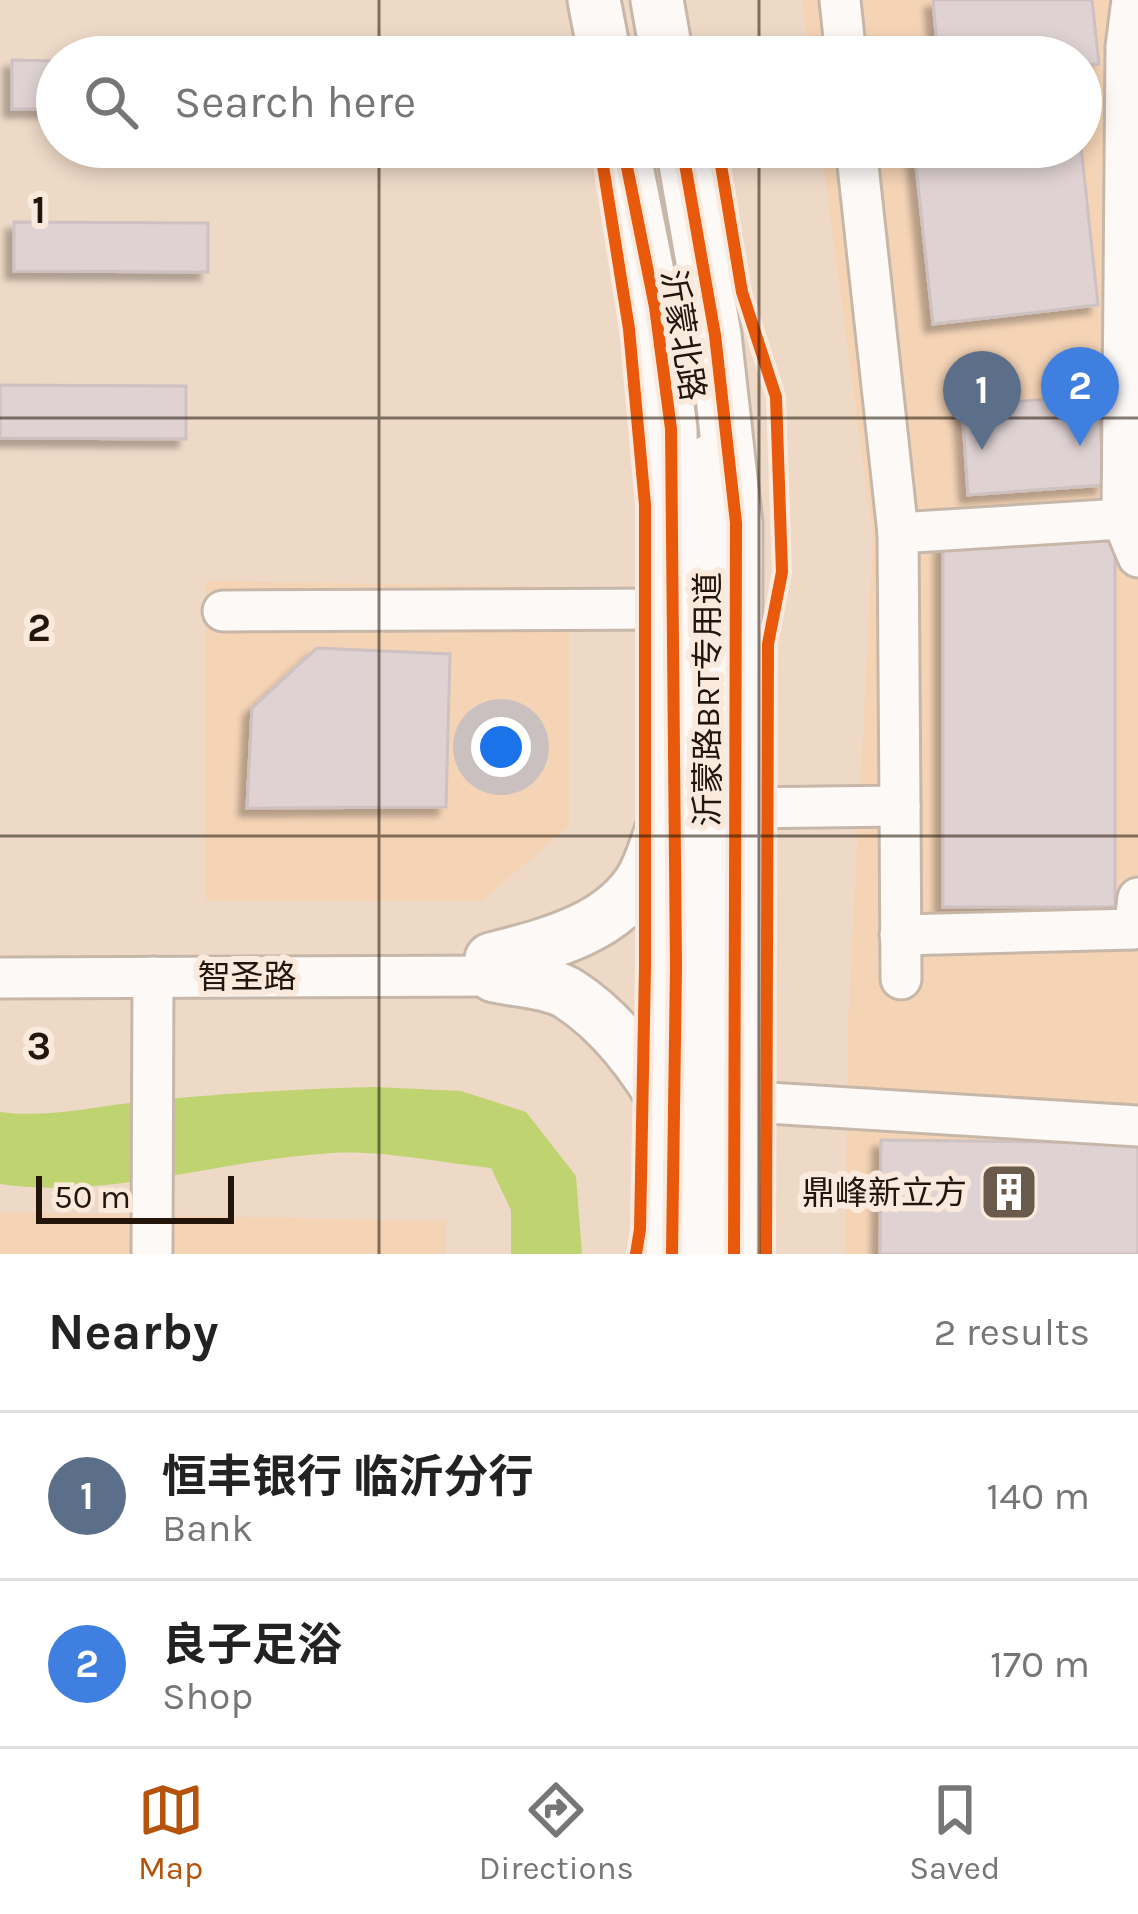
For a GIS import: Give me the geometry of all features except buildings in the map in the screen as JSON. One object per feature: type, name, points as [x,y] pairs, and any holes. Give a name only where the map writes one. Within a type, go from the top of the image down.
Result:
[{"type":"main road","points":[[594,0],[601,36]]},
{"type":"main road","points":[[657,0],[663,36]]},
{"type":"main road","name":"沂蒙北路","points":[[627,168],[655,307],[671,429],[672,1254]]},
{"type":"main road","name":"沂蒙北路","points":[[686,168],[715,335],[734,504],[734,1254]]},
{"type":"main road","points":[[493,967],[560,942],[618,906],[642,878],[674,800]]},
{"type":"main road","points":[[493,967],[566,992],[632,1053],[651,1075],[674,1117]]},
{"type":"street","points":[[634,0],[641,36]]},
{"type":"street","points":[[840,0],[844,36]]},
{"type":"street","points":[[1132,0],[1126,47],[1122,519],[1138,557]]},
{"type":"street","name":"沂蒙路BRT专用道","points":[[666,168],[696,326],[709,469],[704,1254]]},
{"type":"street","points":[[858,168],[898,533],[901,979]]},
{"type":"street","points":[[898,533],[1122,519]]},
{"type":"street","points":[[223,611],[672,609]]},
{"type":"street","points":[[736,808],[900,806]]},
{"type":"street","points":[[900,935],[1134,929],[1138,898]]},
{"type":"street","name":"智圣路","points":[[0,960],[493,967]]},
{"type":"street","name":"智圣路","points":[[0,978],[493,967]]},
{"type":"street","points":[[152,1254],[154,977]]},
{"type":"street","points":[[736,1101],[1138,1126]]},
{"type":"shaded area","points":[[802,0],[1138,0],[1138,1254],[845,1254],[848,1024],[873,537],[824,168],[1102,168],[1102,36],[806,36]]},
{"type":"shaded area","points":[[205,581],[569,587],[569,826],[482,901],[206,901]]},
{"type":"shaded area","points":[[374,1087],[461,1091],[526,1112],[576,1176],[582,1254],[511,1254],[511,1210],[491,1168],[371,1153],[291,1157],[84,1187],[0,1184],[0,1112],[49,1113],[221,1095]]},
{"type":"shaded area","points":[[0,1212],[446,1221],[446,1254],[0,1254]]},
{"type":"cycle path","points":[[603,168],[629,329],[645,505],[645,967],[636,1254]]},
{"type":"cycle path","points":[[627,168],[655,307],[671,429],[676,967],[672,1254]]},
{"type":"cycle path","points":[[686,168],[715,335],[736,523],[734,1254]]},
{"type":"cycle path","points":[[721,168],[742,292],[776,397],[782,572],[768,644],[766,1254]]},
{"type":"place","name":"良子足浴","points":[[1080,446]]},
{"type":"place","name":"恒丰银行 临沂分行","points":[[982,450]]},
{"type":"place","name":"鼎峰新立方","points":[[1009,1192]]}]
